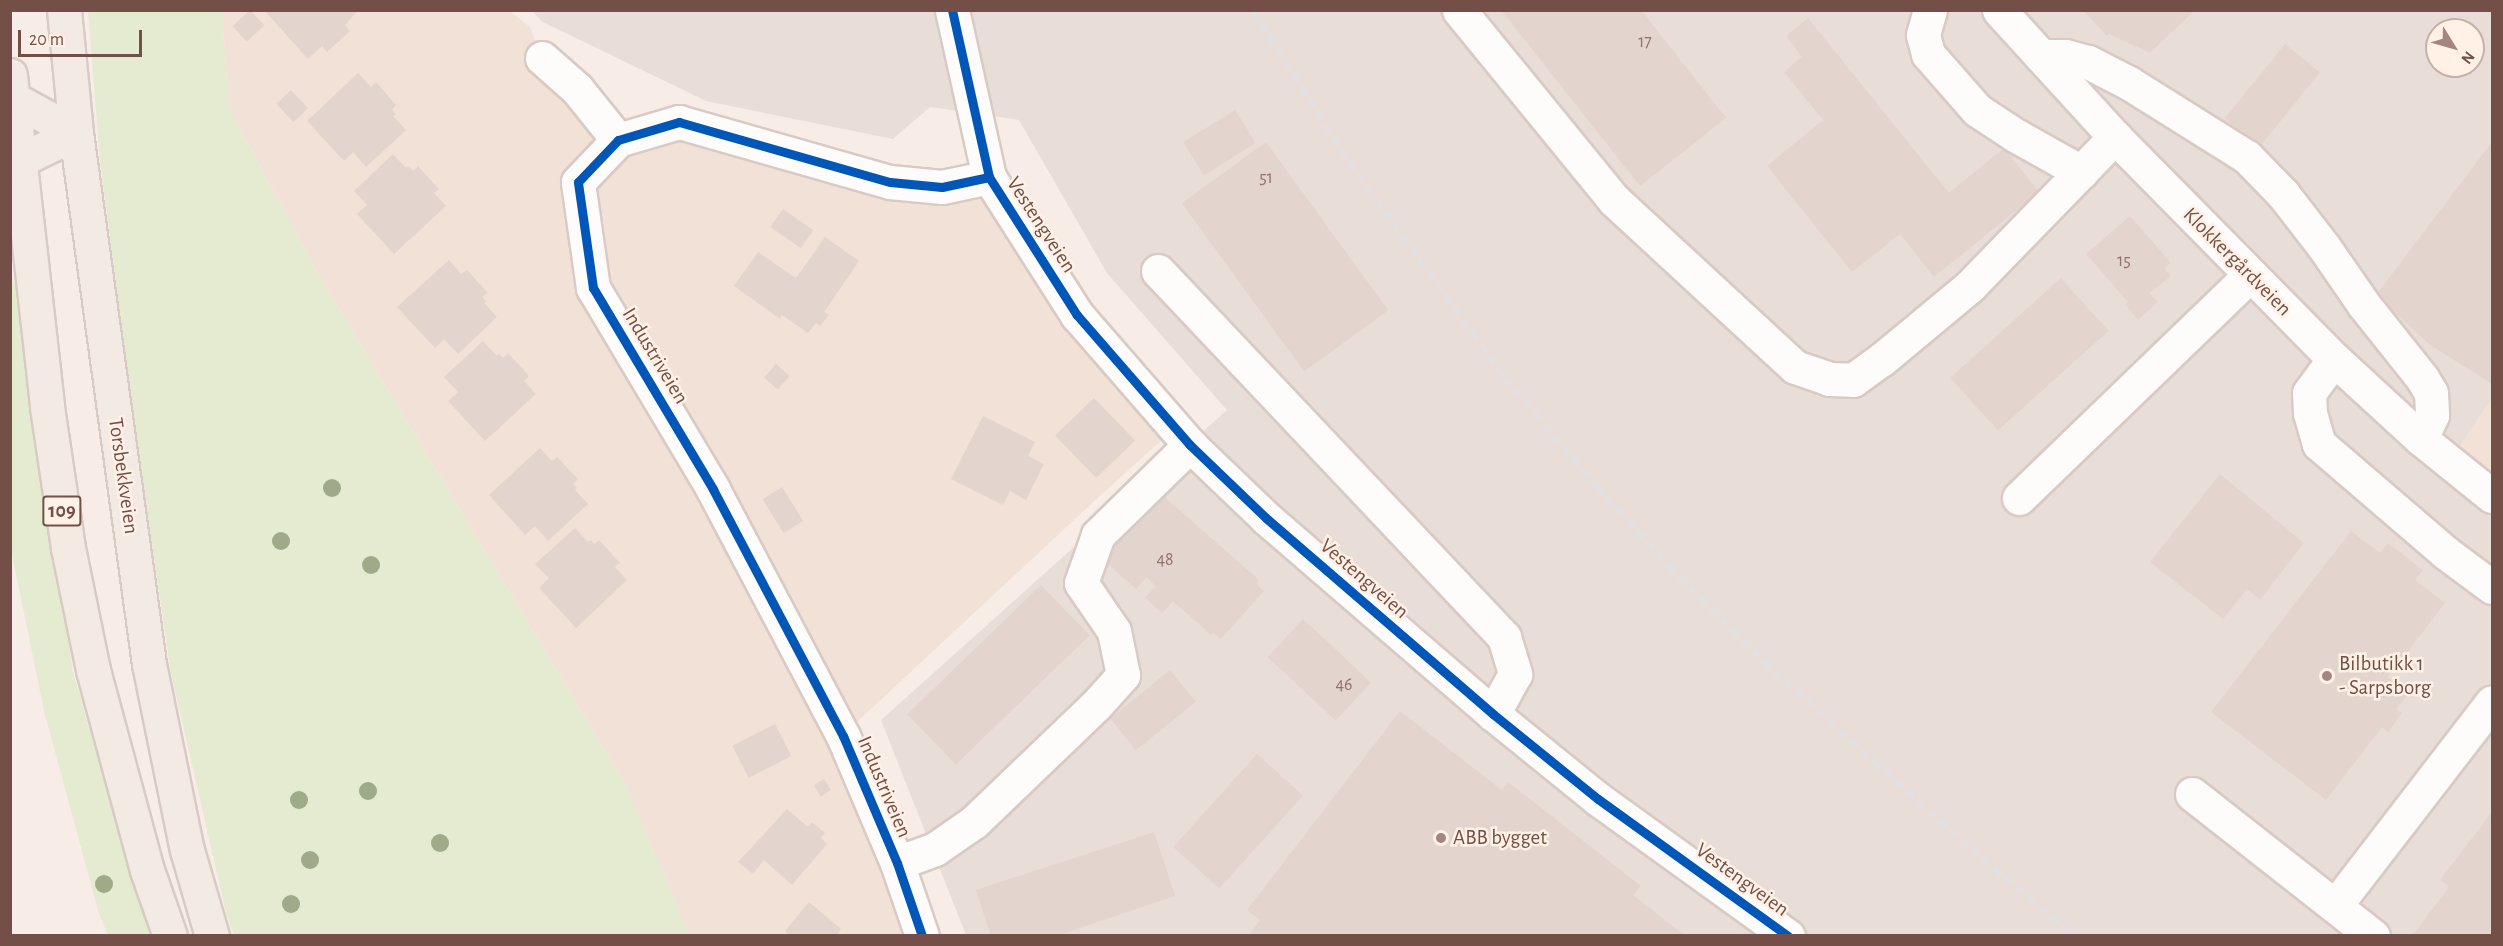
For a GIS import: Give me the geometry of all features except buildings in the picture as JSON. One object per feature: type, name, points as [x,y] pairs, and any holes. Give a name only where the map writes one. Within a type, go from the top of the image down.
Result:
[{"type":"main road","name":"Torsbekkveien","points":[[64,10],[76,133],[149,664],[187,850],[212,936]]},
{"type":"main road","name":"109","points":[[11,90],[76,133]]},
{"type":"main road","name":"109","points":[[11,90],[15,164],[68,548],[93,670],[147,870],[170,936]]},
{"type":"main road","points":[[15,164],[76,133]]},
{"type":"street","points":[[952,10],[989,177]]},
{"type":"street","points":[[1459,10],[1614,200],[1795,367],[1829,379],[1853,380],[1881,360],[1970,286],[2115,137]]},
{"type":"street","points":[[1930,10],[1923,35],[1928,54],[1977,110],[2015,135],[2081,171]]},
{"type":"street","name":"Klokkergårdveien","points":[[1999,10],[2115,137],[2334,359],[2421,439],[2493,496]]},
{"type":"street","points":[[2041,56],[2065,56],[2088,62],[2129,83],[2247,157],[2276,187],[2324,247],[2364,305],[2422,378],[2431,393],[2432,415],[2421,439]]},
{"type":"street","points":[[542,58],[577,88],[618,140]]},
{"type":"street","name":"Industriveien","points":[[922,936],[897,863],[843,736],[713,489],[593,288],[578,182],[618,140],[679,122],[890,182],[942,187],[989,177]]},
{"type":"street","name":"Vestengveien","points":[[989,177],[1077,315],[1190,445],[1266,518],[1493,714],[1598,799],[1788,936]]},
{"type":"street","points":[[1158,271],[1504,637],[1515,674],[1493,714]]},
{"type":"street","points":[[2019,498],[2250,275]]},
{"type":"street","points":[[2334,359],[2309,393],[2310,413],[2319,444],[2446,553],[2493,587]]},
{"type":"street","points":[[897,863],[935,849],[974,822],[1097,704],[1123,675],[1114,631],[1081,583],[1098,535],[1190,445]]},
{"type":"street","points":[[2335,906],[2493,702]]},
{"type":"street","points":[[2192,794],[2373,936]]},
{"type":"shaded area","points":[[222,11],[510,11],[530,27],[542,58],[618,140],[679,122],[890,182],[989,177],[1175,428],[843,735],[922,935],[689,935],[626,786],[318,274],[229,109]]},
{"type":"shaded area","points":[[532,11],[2492,11],[2492,398],[2449,462],[2492,496],[2492,935],[966,935],[881,720],[1227,410],[1107,273],[1019,120],[930,107],[893,139],[706,101],[543,22]]},
{"type":"shaded area","points":[[2492,398],[2492,496],[2449,462]]},
{"type":"green space","points":[[88,11],[222,11],[229,109],[318,274],[626,786],[689,935],[234,935],[226,913],[171,673],[136,437],[100,161]]},
{"type":"green space","points":[[10,268],[19,302],[73,672],[149,935],[108,935],[99,914],[44,711],[11,549]]},
{"type":"railway","points":[[1253,10],[1341,149],[1505,378],[1597,486],[1669,565],[1784,680],[1971,848],[2075,936]]},
{"type":"cycle path","points":[[952,10],[989,177],[1077,315],[1190,445],[1266,518],[1493,714],[1598,799],[1788,936]]},
{"type":"cycle path","points":[[922,936],[897,863],[843,736],[713,489],[593,288],[578,182],[618,140],[679,122],[890,182],[942,187],[989,177]]},
{"type":"place","name":"Bilbutikk 1 - Sarpsborg","points":[[2327,676]]},
{"type":"place","name":"ABB bygget","points":[[1441,838]]}]
